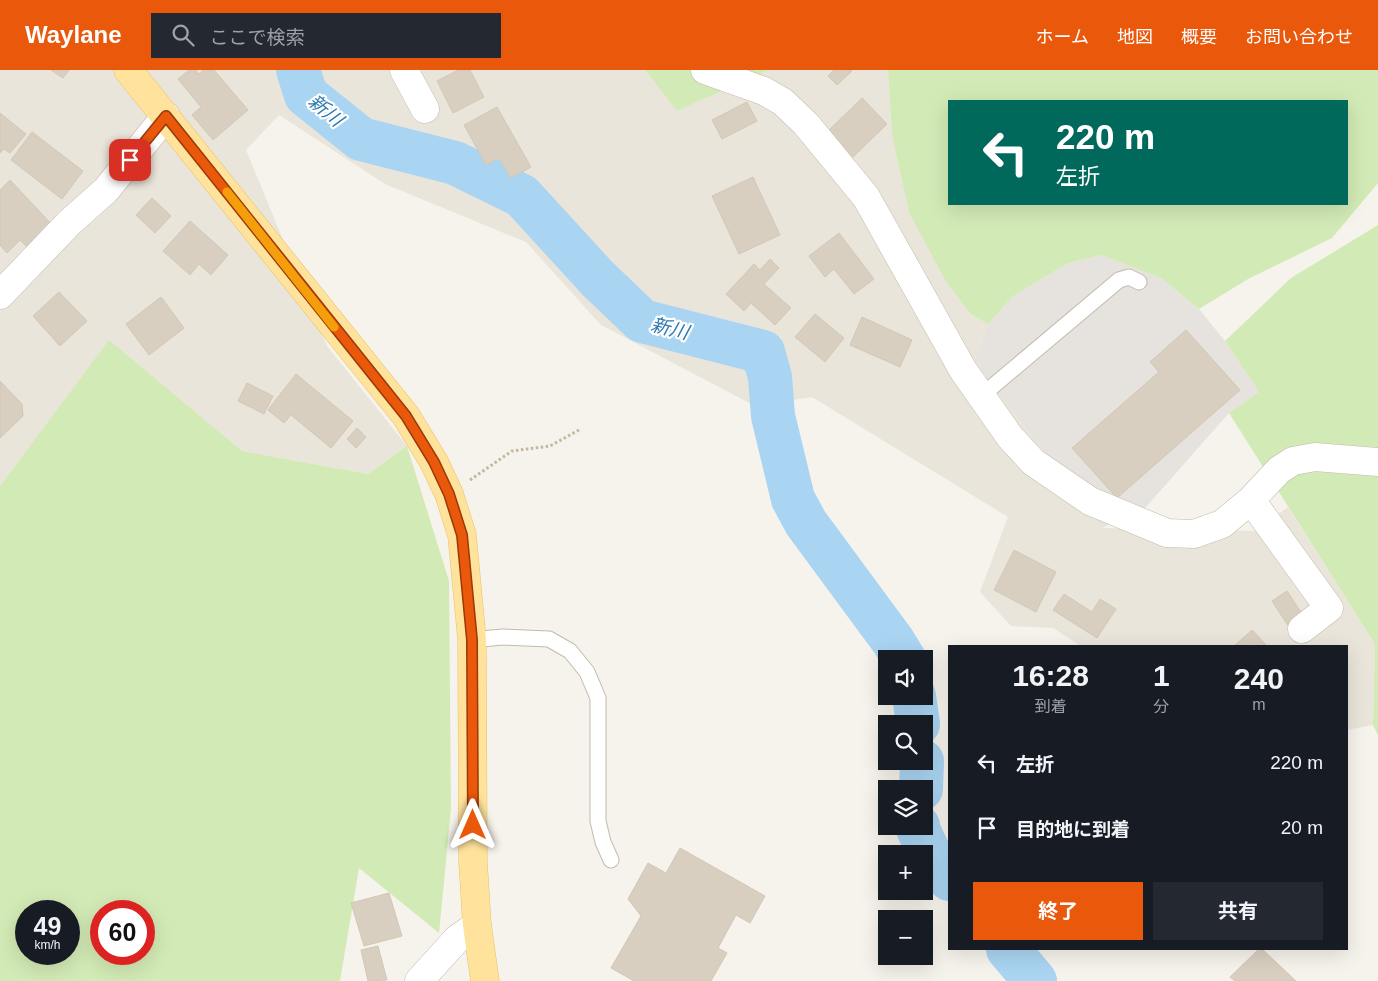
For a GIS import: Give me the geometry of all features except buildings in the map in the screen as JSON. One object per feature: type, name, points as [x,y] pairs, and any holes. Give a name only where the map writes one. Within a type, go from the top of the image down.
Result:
[{"type":"main road","points":[[128,70],[406,416],[434,462],[449,494],[462,535],[472,640],[473,862],[477,925],[485,981]]},
{"type":"street","points":[[404,70],[426,109]]},
{"type":"street","points":[[718,72],[764,91],[783,102],[806,124],[866,197],[963,370],[980,397],[1010,437],[1033,462],[1090,501],[1167,533],[1194,534],[1222,524],[1251,500],[1279,470],[1293,461],[1315,456],[1378,462]]},
{"type":"street","points":[[0,295],[69,223],[106,190],[166,116]]},
{"type":"street","points":[[1251,500],[1329,608],[1302,629]]},
{"type":"street","points":[[419,981],[457,938],[477,925]]},
{"type":"lane","points":[[980,397],[1119,280],[1129,277],[1139,282]]},
{"type":"lane","points":[[472,640],[502,637],[549,639],[570,651],[587,672],[598,698],[598,822],[602,842],[611,860]]},
{"type":"path","points":[[449,494],[512,450],[550,446],[579,430]]},
{"type":"shaded area","points":[[0,70],[645,70],[677,111],[769,70],[888,70],[892,134],[945,280],[988,324],[974,361],[1102,528],[1255,531],[1288,507],[1375,644],[1373,725],[1348,730],[1348,645],[1079,645],[1053,628],[1011,626],[980,592],[1008,517],[812,397],[755,406],[601,325],[526,242],[385,184],[279,115],[246,150],[327,346],[407,446],[368,474],[242,451],[109,341],[0,486]]},
{"type":"shaded area","points":[[1101,255],[1161,278],[1199,309],[1225,341],[1259,392],[1229,413],[1146,507],[1102,528],[974,361],[988,324],[1012,297],[1068,263]]},
{"type":"green space","points":[[645,70],[769,70],[677,111]]},
{"type":"green space","points":[[888,70],[1378,70],[1378,183],[1332,238],[1248,279],[1199,309],[1161,278],[1101,255],[1068,263],[1012,297],[988,324],[971,314],[945,280],[909,212],[892,134]]},
{"type":"green space","points":[[1378,225],[1378,735],[1373,725],[1375,644],[1229,413],[1259,392],[1225,341],[1291,278]]},
{"type":"green space","points":[[109,340],[242,451],[368,474],[407,446],[449,581],[451,809],[439,933],[359,868],[340,981],[0,981],[0,486]]},
{"type":"waterway","name":"新川","points":[[298,70],[306,95],[361,139],[455,163],[522,196],[597,278],[642,321],[763,352],[770,377],[773,416],[793,499],[806,523],[898,650]]},
{"type":"waterway","name":"新川","points":[[915,705],[917,715]]},
{"type":"waterway","name":"新川","points":[[921,780],[922,770]]},
{"type":"waterway","name":"新川","points":[[921,835],[933,861],[948,878]]},
{"type":"waterway","name":"新川","points":[[1009,950],[1035,981]]},
{"type":"slow traffic","points":[[227,192],[334,327]]},
{"type":"route","points":[[130,160],[166,116],[406,416],[434,462],[449,494],[462,535],[472,640],[473,825]]}]
